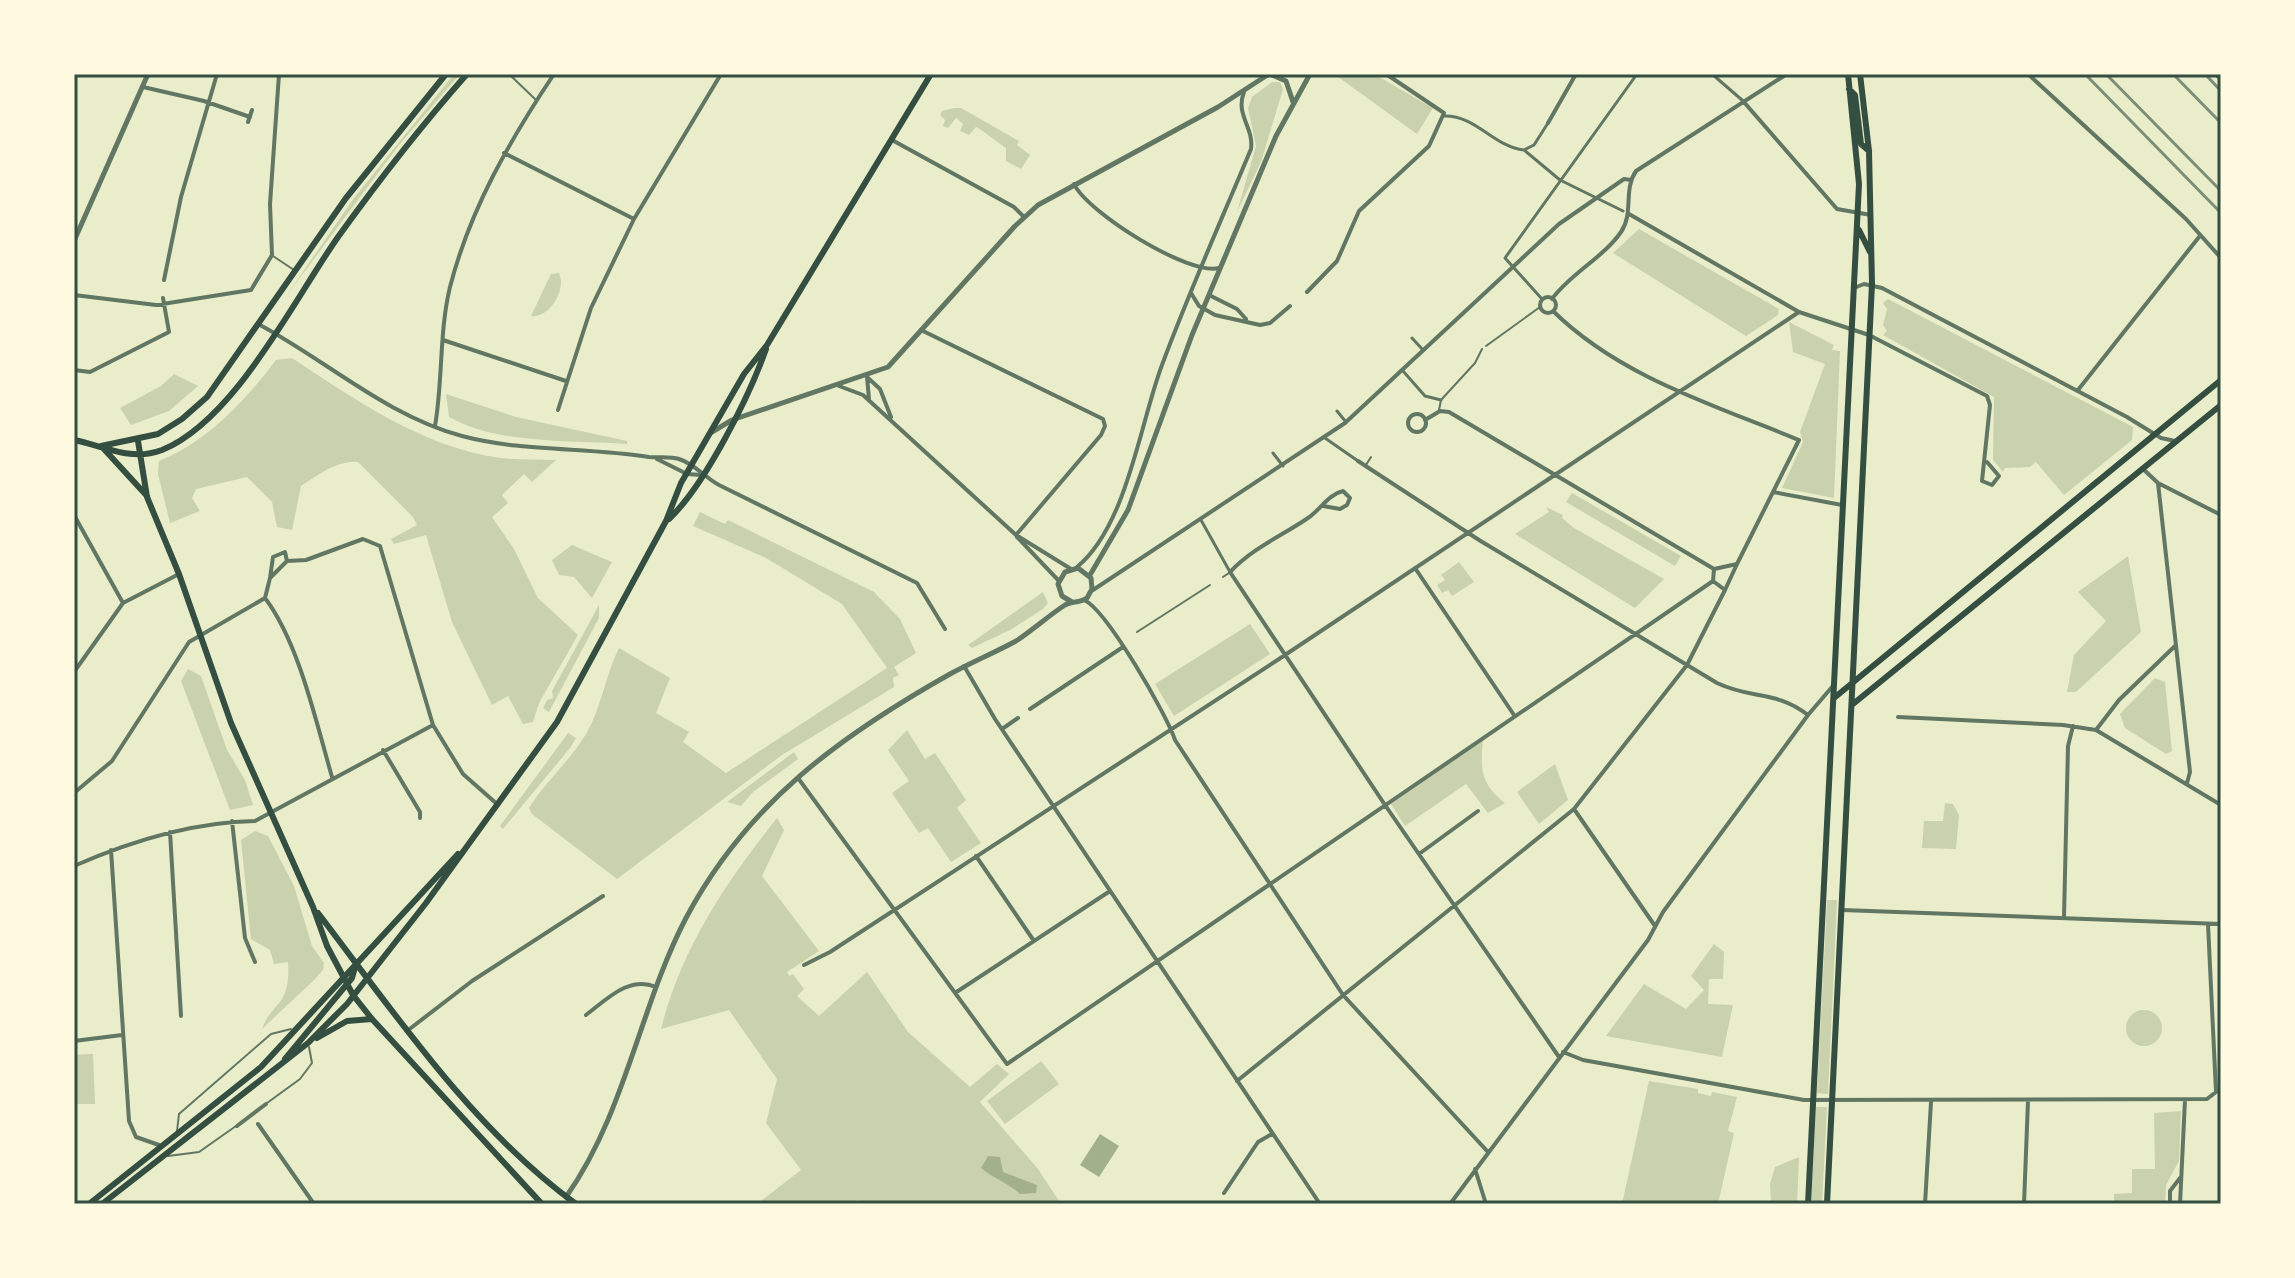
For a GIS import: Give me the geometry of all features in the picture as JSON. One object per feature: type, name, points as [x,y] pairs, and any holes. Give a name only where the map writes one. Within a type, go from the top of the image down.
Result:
[{"type":"main road","points":[[101,446],[138,441],[169,429],[195,409],[222,379],[355,186],[446,74]]},
{"type":"main road","points":[[74,440],[116,453],[140,456],[177,442],[205,421],[247,375],[382,177],[467,74]]},
{"type":"main road","points":[[102,1204],[308,1043],[367,978],[498,805],[557,722],[666,521],[692,464],[749,366],[767,345],[867,175],[931,74]]},
{"type":"main road","points":[[1808,1204],[1858,214],[1859,184],[1848,74]]},
{"type":"main road","points":[[1827,1204],[1872,284],[1869,151],[1860,74]]},
{"type":"main road","points":[[1849,89],[1855,95],[1861,144],[1869,151]]},
{"type":"main road","points":[[1857,227],[1871,254]]},
{"type":"main road","points":[[666,521],[682,506],[701,475],[758,372],[767,345]]},
{"type":"main road","points":[[1834,698],[2221,380]]},
{"type":"main road","points":[[1853,704],[2221,405]]},
{"type":"main road","points":[[138,441],[147,497],[269,815],[313,907],[327,946],[353,995],[372,1019],[542,1204]]},
{"type":"main road","points":[[101,446],[147,497]]},
{"type":"main road","points":[[278,1069],[356,964],[444,865],[466,846]]},
{"type":"main road","points":[[313,907],[407,1031],[468,1103],[576,1204]]},
{"type":"main road","points":[[89,1204],[159,1145],[242,1083],[346,981]]},
{"type":"main road","points":[[308,1043],[347,1021],[372,1019]]},
{"type":"main road","points":[[296,1031],[298,1043]]},
{"type":"main road","points":[[560,1204],[566,1197]]},
{"type":"street","points":[[74,241],[148,74]]},
{"type":"street","points":[[164,280],[181,197],[217,74]]},
{"type":"street","points":[[74,295],[164,301],[251,290],[272,255],[270,204],[279,74]]},
{"type":"street","points":[[435,426],[450,288],[463,247],[504,153],[554,74]]},
{"type":"street","points":[[558,410],[591,308],[634,219],[721,74]]},
{"type":"street","points":[[709,435],[732,420],[867,377],[888,367],[1024,217],[1074,184],[1244,92],[1269,74],[1285,80],[1293,102]]},
{"type":"street","points":[[1092,591],[1090,576],[1118,530],[1144,474],[1203,309],[1293,102],[1310,74]]},
{"type":"street","points":[[1386,74],[1436,105],[1444,116]]},
{"type":"street","points":[[1524,150],[1534,145],[1576,74]]},
{"type":"street","points":[[1637,74],[1505,258],[1542,299],[1552,299],[1619,235],[1629,214],[1631,180],[1641,167],[1787,74]]},
{"type":"street","points":[[1712,74],[1743,101],[1835,207],[1871,215]]},
{"type":"street","points":[[2028,74],[2186,219],[2221,258]]},
{"type":"street","points":[[143,87],[209,102],[249,120],[252,110]]},
{"type":"street","points":[[1059,581],[1092,551],[1121,497],[1157,379],[1251,149],[1251,137],[1240,111],[1244,92]]},
{"type":"street","points":[[1444,116],[1463,117],[1513,148],[1524,150],[1560,180],[1623,211]]},
{"type":"street","points":[[1307,292],[1337,261],[1359,211],[1424,153],[1444,116]]},
{"type":"street","points":[[892,140],[1014,207],[1024,217]]},
{"type":"street","points":[[504,153],[634,219]]},
{"type":"street","points":[[566,1197],[602,1127],[686,919],[709,879],[747,829],[797,777],[842,740],[964,666],[1019,639],[1072,602],[1084,600],[1092,591],[1325,438],[1403,371],[1512,266],[1595,197],[1624,179],[1631,180]]},
{"type":"street","points":[[1074,184],[1085,200],[1114,224],[1201,268],[1221,268]]},
{"type":"street","points":[[1629,214],[1799,312],[1869,335],[1987,396],[1990,405],[1987,462],[1982,481],[1992,485],[1999,476],[1987,462]]},
{"type":"street","points":[[2078,390],[2199,237]]},
{"type":"street","points":[[1854,289],[1872,284],[2078,390],[2155,435],[2175,441]]},
{"type":"street","points":[[1191,293],[1203,309],[1232,320],[1246,319],[1265,326],[1290,306]]},
{"type":"street","points":[[1209,295],[1237,309],[1246,319]]},
{"type":"street","points":[[1542,299],[1540,307],[1545,313],[1553,311],[1556,306],[1552,299]]},
{"type":"street","points":[[74,370],[90,372],[169,332],[164,301]]},
{"type":"street","points":[[1237,1081],[1574,809],[1687,665],[1799,440],[1679,391],[1609,357],[1553,311]]},
{"type":"street","points":[[804,965],[1172,729],[1799,312]]},
{"type":"street","points":[[260,325],[398,410],[435,426],[495,444],[587,448],[670,457],[692,464],[701,475]]},
{"type":"street","points":[[921,330],[1103,419],[1105,426],[1016,535]]},
{"type":"street","points":[[1412,338],[1424,351]]},
{"type":"street","points":[[443,340],[566,381]]},
{"type":"street","points":[[1403,371],[1425,396],[1441,400]]},
{"type":"street","points":[[867,377],[869,401]]},
{"type":"street","points":[[867,377],[880,389],[891,419]]},
{"type":"street","points":[[839,386],[857,392],[891,419],[1016,535],[1059,581],[1061,595],[1072,602]]},
{"type":"street","points":[[1337,411],[1346,422]]},
{"type":"street","points":[[1425,420],[1414,415],[1408,421],[1409,427],[1415,432],[1422,430],[1425,420],[1440,411],[1449,412],[1714,569],[1737,564]]},
{"type":"street","points":[[1325,438],[1468,532],[1727,688],[1782,698],[1808,715]]},
{"type":"street","points":[[1273,453],[1283,466]]},
{"type":"street","points":[[655,457],[687,474],[701,475],[917,583],[945,629]]},
{"type":"street","points":[[2142,468],[2158,483],[2221,515]]},
{"type":"street","points":[[2158,483],[2190,772],[2187,784]]},
{"type":"street","points":[[1230,572],[1261,544],[1323,506],[1337,492],[1343,491],[1350,498],[1344,508],[1323,506]]},
{"type":"street","points":[[1773,492],[1843,505]]},
{"type":"street","points":[[74,515],[123,603]]},
{"type":"street","points":[[1201,520],[1206,534],[1230,572],[1385,805],[1561,1054],[1813,1100],[2207,1099],[2216,1092],[2208,924]]},
{"type":"street","points":[[1016,535],[1090,576]]},
{"type":"street","points":[[270,578],[287,561],[306,560],[363,539],[380,546],[433,725],[463,774],[498,805]]},
{"type":"street","points":[[287,561],[285,552],[276,554],[269,567],[265,598],[278,618],[295,662],[332,777]]},
{"type":"street","points":[[1415,568],[1515,715]]},
{"type":"street","points":[[1713,581],[1714,569]]},
{"type":"street","points":[[74,672],[123,603],[179,574]]},
{"type":"street","points":[[797,777],[1007,1064],[1713,581]]},
{"type":"street","points":[[1713,581],[1725,590]]},
{"type":"street","points":[[74,793],[112,761],[189,642],[265,598]]},
{"type":"street","points":[[1084,600],[1098,610],[1122,644],[1172,729],[1343,995],[1488,1152]]},
{"type":"street","points":[[1030,709],[1122,644]]},
{"type":"street","points":[[2096,730],[2101,719],[2175,646]]},
{"type":"street","points":[[964,666],[1052,806],[1320,1204]]},
{"type":"street","points":[[1450,1204],[1808,715],[1834,686]]},
{"type":"street","points":[[1898,717],[2073,726],[2096,730],[2221,805]]},
{"type":"street","points":[[1002,729],[1018,718]]},
{"type":"street","points":[[74,866],[111,850],[170,832],[232,821],[255,821],[433,725]]},
{"type":"street","points":[[2064,917],[2068,746],[2073,726]]},
{"type":"street","points":[[383,750],[420,812],[420,818]]},
{"type":"street","points":[[1574,809],[1655,926]]},
{"type":"street","points":[[1419,854],[1478,811]]},
{"type":"street","points":[[232,821],[245,938],[255,962]]},
{"type":"street","points":[[170,832],[181,1016]]},
{"type":"street","points":[[111,850],[130,1126],[139,1139],[159,1145]]},
{"type":"street","points":[[976,856],[1034,941]]},
{"type":"street","points":[[955,993],[1110,891]]},
{"type":"street","points":[[407,1031],[472,981],[603,896]]},
{"type":"street","points":[[1842,910],[2221,924]]},
{"type":"street","points":[[586,1015],[630,986],[646,982],[656,987]]},
{"type":"street","points":[[74,1041],[122,1035]]},
{"type":"street","points":[[2180,1204],[2185,1100]]},
{"type":"street","points":[[2024,1204],[2028,1101]]},
{"type":"street","points":[[1925,1204],[1931,1102]]},
{"type":"street","points":[[237,1126],[266,1104]]},
{"type":"street","points":[[258,1124],[314,1204]]},
{"type":"street","points":[[1224,1193],[1258,1142],[1272,1134]]},
{"type":"street","points":[[1475,1169],[1480,1175],[1486,1204]]},
{"type":"street","points":[[2170,1204],[2170,1191],[2181,1177]]},
{"type":"lane","points":[[509,74],[536,100]]},
{"type":"lane","points":[[272,255],[295,270]]},
{"type":"lane","points":[[1440,411],[1441,400],[1475,363],[1484,348],[1540,307]]},
{"type":"lane","points":[[1365,465],[1371,457]]},
{"type":"lane","points":[[1223,577],[1230,572]]},
{"type":"lane","points":[[1137,632],[1210,585]]},
{"type":"lane","points":[[177,1131],[179,1114],[259,1043],[277,1030],[296,1031]]},
{"type":"lane","points":[[266,1104],[311,1067],[308,1043]]},
{"type":"lane","points":[[162,1156],[199,1152],[237,1126]]},
{"type":"shaded area","points":[[454,74],[460,74],[399,145],[287,295],[354,198]]},
{"type":"shaded area","points":[[1334,74],[1374,74],[1433,108],[1417,134]]},
{"type":"shaded area","points":[[1272,82],[1280,82],[1283,89],[1261,162],[1237,212],[1256,146],[1248,108],[1252,97]]},
{"type":"shaded area","points":[[961,108],[1019,141],[1017,145],[1030,155],[1021,169],[1006,161],[1006,148],[976,127],[969,135],[960,131],[963,124],[956,118],[948,128],[943,126],[942,111]]},
{"type":"shaded area","points":[[1639,229],[1779,309],[1778,315],[1746,336],[1613,253]]},
{"type":"shaded area","points":[[559,273],[561,287],[555,302],[544,313],[531,316],[551,274]]},
{"type":"shaded area","points":[[1888,299],[2133,427],[2132,440],[2064,495],[2036,462],[2030,467],[2005,468],[2003,472],[1993,460],[1994,397],[1883,335],[1887,331],[1883,325],[1887,309],[1883,303]]},
{"type":"shaded area","points":[[1789,322],[1834,345],[1832,350],[1840,351],[1834,498],[1782,488],[1803,442],[1800,432],[1825,364],[1793,352]]},
{"type":"shaded area","points":[[292,358],[391,420],[445,444],[501,458],[556,460],[532,482],[524,474],[502,495],[508,503],[492,517],[514,549],[538,598],[578,635],[539,703],[533,722],[523,724],[508,696],[492,705],[452,622],[426,535],[394,544],[391,539],[417,525],[413,517],[358,462],[335,466],[301,486],[292,530],[277,527],[272,502],[247,477],[196,489],[192,498],[200,511],[170,523],[158,474],[159,461],[209,432],[252,390],[276,360]]},
{"type":"shaded area","points":[[174,374],[198,386],[169,411],[131,425],[120,408],[161,386]]},
{"type":"shaded area","points":[[446,394],[516,417],[627,441],[627,444],[536,440],[490,432],[449,417]]},
{"type":"shaded area","points":[[1572,493],[1681,556],[1675,566],[1566,502]]},
{"type":"shaded area","points":[[1546,507],[1563,515],[1562,518],[1574,528],[1664,579],[1635,608],[1515,534],[1549,512]]},
{"type":"shaded area","points":[[700,512],[725,524],[728,520],[874,592],[900,619],[916,653],[894,667],[899,675],[893,678],[894,687],[782,755],[617,879],[532,814],[529,808],[586,734],[619,648],[670,678],[656,713],[689,732],[683,742],[726,773],[887,668],[842,604],[766,558],[693,526]]},
{"type":"shaded area","points":[[572,545],[612,562],[592,598],[574,577],[559,575],[552,560]]},
{"type":"shaded area","points":[[2128,556],[2141,632],[2076,692],[2067,692],[2074,655],[2106,621],[2078,592]]},
{"type":"shaded area","points":[[1459,562],[1474,582],[1452,596],[1448,590],[1442,593],[1437,585],[1445,580],[1441,575]]},
{"type":"shaded area","points":[[1043,592],[1048,603],[1043,609],[1010,630],[972,648],[968,645]]},
{"type":"shaded area","points":[[599,605],[599,618],[549,712],[543,708],[547,700],[553,698],[552,691]]},
{"type":"shaded area","points":[[1250,624],[1270,654],[1174,716],[1155,684]]},
{"type":"shaded area","points":[[188,669],[201,676],[227,750],[245,780],[253,805],[230,810],[181,681]]},
{"type":"shaded area","points":[[2155,678],[2165,682],[2172,751],[2166,754],[2125,728],[2120,714]]},
{"type":"shaded area","points":[[907,730],[925,759],[935,753],[966,800],[957,808],[981,843],[951,862],[928,828],[919,833],[892,793],[909,781],[888,750]]},
{"type":"shaded area","points":[[568,733],[576,738],[570,748],[503,829],[500,826]]},
{"type":"shaded area","points":[[1483,740],[1484,776],[1491,789],[1505,803],[1488,813],[1466,784],[1405,826],[1391,804]]},
{"type":"shaded area","points":[[794,752],[798,759],[753,792],[741,806],[727,802]]},
{"type":"shaded area","points":[[1555,764],[1568,800],[1539,824],[1517,792]]},
{"type":"shaded area","points":[[1945,803],[1953,804],[1959,815],[1956,849],[1922,848],[1924,821],[1943,821]]},
{"type":"shaded area","points":[[777,818],[784,830],[762,876],[819,951],[787,972],[789,976],[793,974],[804,989],[797,996],[819,1016],[867,972],[908,1032],[970,1087],[997,1064],[1009,1074],[980,1102],[1038,1169],[1061,1204],[860,1204],[858,1200],[847,1204],[757,1204],[801,1170],[766,1123],[777,1079],[729,1010],[661,1029],[680,971],[707,918]]},
{"type":"shaded area","points":[[255,831],[268,836],[294,886],[312,946],[324,963],[323,970],[315,979],[262,1029],[284,996],[288,962],[274,964],[270,950],[251,939],[241,840]]},
{"type":"shaded area","points":[[1827,900],[1837,900],[1828,1094],[1817,1093]]},
{"type":"shaded area","points":[[1714,944],[1724,952],[1723,979],[1709,979],[1708,1004],[1733,1005],[1722,1057],[1606,1036],[1644,984],[1686,1009],[1704,990],[1691,976]]},
{"type":"shaded area","points":[[2144,1010],[2157,1015],[2162,1028],[2157,1041],[2144,1046],[2131,1041],[2126,1028],[2131,1015]]},
{"type":"shaded area","points":[[93,1054],[95,1104],[74,1104],[74,1055]]},
{"type":"shaded area","points":[[1041,1061],[1059,1084],[1005,1124],[987,1101]]},
{"type":"shaded area","points":[[1649,1081],[1698,1089],[1698,1093],[1711,1096],[1712,1092],[1737,1097],[1728,1131],[1734,1133],[1718,1204],[1622,1204]]},
{"type":"shaded area","points":[[1816,1107],[1827,1107],[1822,1204],[1811,1204]]},
{"type":"shaded area","points":[[2181,1111],[2179,1161],[2166,1185],[2165,1204],[2114,1204],[2114,1194],[2132,1193],[2132,1169],[2155,1169],[2154,1113]]},
{"type":"shaded area","points":[[1100,1134],[1119,1146],[1099,1177],[1080,1165]]},
{"type":"shaded area","points":[[988,1156],[1000,1157],[1003,1172],[1037,1185],[1036,1193],[1020,1194],[990,1175],[981,1168]]},
{"type":"shaded area","points":[[1799,1157],[1797,1204],[1771,1204],[1770,1184],[1775,1167]]},
{"type":"tram line","points":[[2214,74],[2221,81]]},
{"type":"railway","points":[[2085,74],[2221,213]]},
{"type":"railway","points":[[2106,74],[2221,191]]},
{"type":"railway","points":[[2173,74],[2221,123]]},
{"type":"railway","points":[[2205,74],[2221,91]]}]
